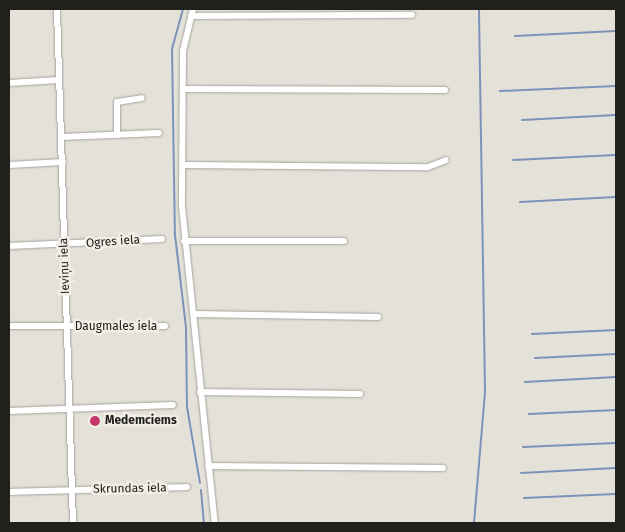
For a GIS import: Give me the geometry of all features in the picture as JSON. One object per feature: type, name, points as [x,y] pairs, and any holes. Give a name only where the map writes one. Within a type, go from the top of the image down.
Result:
[{"type":"street","name":"Ieviņu iela","points":[[57,9],[74,523]]},
{"type":"street","points":[[192,9],[183,51],[184,242],[194,314],[200,392],[215,523]]},
{"type":"street","points":[[191,16],[412,15]]},
{"type":"street","points":[[9,83],[59,80]]},
{"type":"street","points":[[184,88],[445,90]]},
{"type":"street","points":[[117,134],[117,102],[142,98]]},
{"type":"street","points":[[62,137],[158,134]]},
{"type":"street","points":[[184,165],[428,167],[446,160]]},
{"type":"street","points":[[9,165],[63,162]]},
{"type":"street","name":"Ogres iela","points":[[9,246],[64,246],[162,239]]},
{"type":"street","points":[[184,242],[344,241]]},
{"type":"street","points":[[194,314],[378,317]]},
{"type":"street","name":"Daugmales iela","points":[[9,326],[165,326]]},
{"type":"street","points":[[200,392],[360,394]]},
{"type":"street","points":[[9,411],[174,405]]},
{"type":"street","points":[[208,466],[443,468]]},
{"type":"street","name":"Skrundas iela","points":[[9,492],[187,487]]},
{"type":"waterway","points":[[183,9],[172,49],[175,235],[186,327],[187,407],[200,483]]},
{"type":"waterway","points":[[474,523],[485,392],[479,9]]},
{"type":"waterway","points":[[515,36],[616,31]]},
{"type":"waterway","points":[[500,91],[616,86]]},
{"type":"waterway","points":[[522,120],[616,115]]},
{"type":"waterway","points":[[513,160],[616,155]]},
{"type":"waterway","points":[[520,202],[616,197]]},
{"type":"waterway","points":[[532,334],[616,330]]},
{"type":"waterway","points":[[535,358],[616,354]]},
{"type":"waterway","points":[[525,382],[616,377]]},
{"type":"waterway","points":[[529,414],[616,410]]},
{"type":"waterway","points":[[523,447],[616,443]]},
{"type":"waterway","points":[[521,473],[616,468]]},
{"type":"waterway","points":[[201,490],[204,523]]},
{"type":"waterway","points":[[524,498],[616,494]]},
{"type":"place","name":"Medemciems","points":[[95,421]]}]
